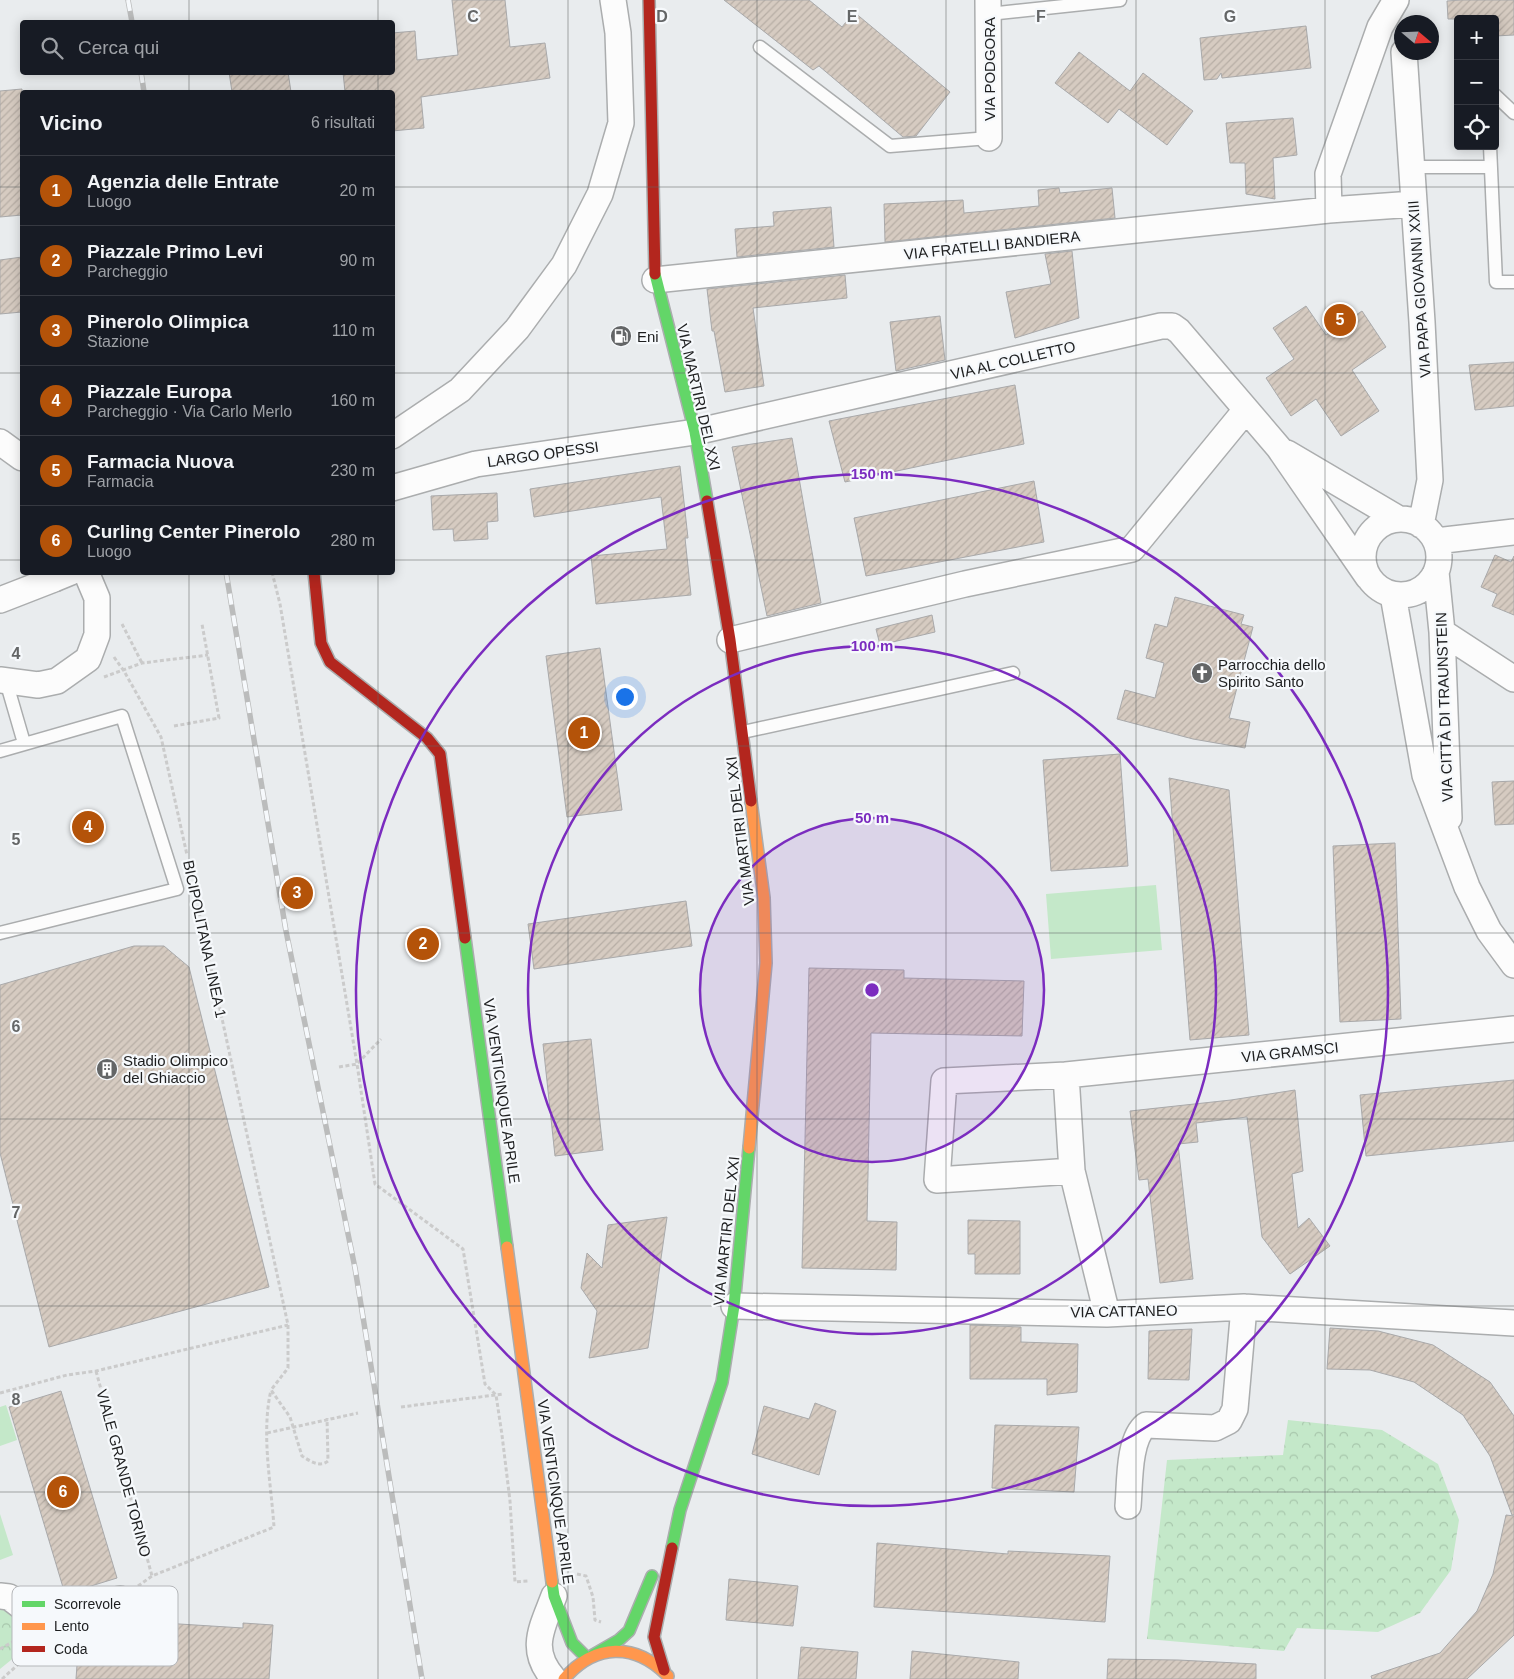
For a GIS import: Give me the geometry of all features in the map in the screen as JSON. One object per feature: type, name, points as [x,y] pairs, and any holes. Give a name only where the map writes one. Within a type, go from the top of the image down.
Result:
[{"type":"street","points":[[395,434],[460,390],[517,329],[564,265],[600,194],[621,123],[618,34],[613,0]]},
{"type":"street","name":"VIA MARTIRI DEL XXI","points":[[564,1679],[576,1665],[619,1640],[629,1631],[680,1510],[722,1382],[734,1306],[766,963],[764,898],[730,640],[695,432],[656,280],[649,0]]},
{"type":"street","points":[[1329,210],[1328,174],[1380,27],[1396,0]]},
{"type":"street","points":[[1401,0],[1402,15]]},
{"type":"street","name":"VIA PODGORA","points":[[988,7],[989,138]]},
{"type":"street","name":"VIA MARTIRI DEL XXI","points":[[653,149],[662,40]]},
{"type":"street","name":"VIA PAPA GIOVANNI XXIII","points":[[1404,60],[1430,480],[1419,528]]},
{"type":"street","name":"VIA FRATELLI BANDIERA","points":[[656,280],[1329,210],[1414,204]]},
{"type":"street","name":"VIA AL COLLETTO","points":[[695,432],[1161,326],[1172,326],[1179,331],[1245,411],[1279,448],[1368,576]]},
{"type":"street","points":[[730,640],[965,584],[1132,548],[1245,411]]},
{"type":"street","name":"LARGO OPESSI","points":[[395,487],[476,464],[695,432]]},
{"type":"street","points":[[0,442],[20,457]]},
{"type":"street","name":"VIA AL COLLETTO","points":[[1279,448],[1419,528]]},
{"type":"street","points":[[1419,528],[1439,562],[1431,582],[1414,594],[1393,595],[1378,588],[1368,576],[1363,555],[1370,534],[1388,521],[1419,528],[1514,532]]},
{"type":"street","name":"VIA CITTÀ DI TRAUNSTEIN","points":[[1436,572],[1442,632],[1449,842]]},
{"type":"street","points":[[3,680],[38,685],[57,681],[88,659],[97,635],[97,598],[87,575]]},
{"type":"street","name":"VIA VENTICINQUE APRILE","points":[[314,575],[321,643],[330,662],[427,738],[440,754],[554,1596],[572,1643],[590,1656]]},
{"type":"street","points":[[0,600],[62,576]]},
{"type":"street","name":"VIA CITTÀ DI TRAUNSTEIN","points":[[1393,595],[1425,775],[1466,887],[1480,913],[1514,966]]},
{"type":"street","points":[[1442,632],[1514,679]]},
{"type":"street","name":"VIA GRAMSCI","points":[[1072,1171],[936,1180],[944,1081],[1066,1074],[1514,1029]]},
{"type":"street","points":[[1066,1074],[1072,1171],[1107,1314]]},
{"type":"street","name":"VIA CATTANEO","points":[[734,1306],[1107,1314],[1244,1307],[1514,1323]]},
{"type":"street","points":[[1128,1506],[1134,1444],[1138,1431],[1146,1425],[1215,1428],[1229,1421],[1236,1409],[1244,1307]]},
{"type":"street","name":"VIA MARTIRI DEL XXI","points":[[667,1674],[654,1637],[680,1510]]},
{"type":"street","points":[[0,1596],[9,1596],[12,1598]]},
{"type":"street","points":[[554,1596],[540,1637],[538,1652],[546,1669],[554,1679]]},
{"type":"street","name":"VIA MARTIRI DEL XXI","points":[[590,1656],[623,1650],[652,1660],[667,1674]]},
{"type":"lane","points":[[988,7],[1120,0]]},
{"type":"lane","points":[[760,47],[890,146],[989,138]]},
{"type":"lane","points":[[1499,99],[1514,113]]},
{"type":"lane","points":[[1490,150],[1496,282],[1514,282]]},
{"type":"lane","points":[[1411,167],[1491,167]]},
{"type":"lane","points":[[742,732],[1013,673]]},
{"type":"lane","points":[[3,680],[24,744]]},
{"type":"lane","points":[[0,751],[122,716],[177,889],[0,933]]},
{"type":"path","points":[[273,575],[280,604],[357,1064],[375,1184],[463,1249],[485,1384],[496,1395],[402,1407]]},
{"type":"path","points":[[174,726],[219,718],[202,624]]},
{"type":"path","name":"BICIPOLITANA LINEA 1","points":[[97,635],[124,671],[161,737],[188,862]]},
{"type":"path","points":[[142,664],[208,655]]},
{"type":"path","name":"BICIPOLITANA LINEA 1","points":[[195,891],[288,1326],[288,1368],[271,1390]]},
{"type":"path","points":[[339,1067],[357,1064],[381,1039]]},
{"type":"path","name":"VIALE GRANDE TORINO","points":[[0,1392],[67,1375],[288,1326]]},
{"type":"path","name":"VIALE GRANDE TORINO","points":[[96,1370],[152,1576],[274,1526],[267,1433]]},
{"type":"path","points":[[271,1390],[290,1417],[302,1456],[314,1463],[325,1463],[329,1457],[327,1418]]},
{"type":"path","points":[[271,1390],[267,1408],[267,1433],[327,1418],[358,1413]]},
{"type":"path","points":[[2,1679],[16,1666]]},
{"type":"green space","points":[[1156,885],[1162,950],[1051,959],[1046,894]]},
{"type":"green space","points":[[6,1405],[17,1440],[0,1446],[0,1407]]},
{"type":"green space","points":[[1288,1420],[1382,1430],[1438,1464],[1459,1520],[1451,1570],[1420,1613],[1378,1632],[1297,1628],[1284,1651],[1147,1639],[1167,1460],[1283,1455]]},
{"type":"green space","points":[[0,1514],[13,1555],[0,1560]]},
{"type":"green space","points":[[4,1607],[12,1612],[12,1659],[0,1669],[0,1608]]},
{"type":"building","points":[[452,0],[505,0],[510,47],[545,43],[550,78],[421,97],[424,128],[395,131],[395,90],[345,90],[343,75],[395,75],[395,33],[415,31],[417,60],[458,55]]},
{"type":"building","points":[[724,0],[809,0],[842,27],[854,12],[950,92],[916,136],[903,137],[819,66],[813,70]]},
{"type":"building","points":[[1514,0],[1514,35],[1499,36],[1499,15],[1454,15],[1454,19],[1448,19],[1447,1]]},
{"type":"building","points":[[1306,26],[1311,68],[1222,78],[1221,73],[1217,79],[1204,80],[1200,38]]},
{"type":"building","points":[[1079,52],[1130,91],[1143,73],[1193,111],[1167,145],[1119,109],[1108,123],[1055,83]]},
{"type":"building","points":[[229,75],[288,75],[291,90],[232,90]]},
{"type":"building","points":[[22,89],[20,90],[20,215],[0,217],[0,91]]},
{"type":"building","points":[[1293,118],[1297,155],[1273,158],[1275,199],[1246,194],[1245,163],[1230,163],[1226,123]]},
{"type":"building","points":[[1059,188],[1060,193],[1112,188],[1115,218],[885,242],[884,204],[963,200],[964,213],[1039,206],[1038,190]]},
{"type":"building","points":[[831,207],[834,247],[737,257],[735,229],[774,226],[773,212]]},
{"type":"building","points":[[1072,251],[1079,318],[1015,338],[1006,292],[1051,284],[1045,254]]},
{"type":"building","points":[[20,257],[20,312],[0,314],[0,260]]},
{"type":"building","points":[[845,275],[847,298],[753,308],[764,386],[725,392],[714,331],[712,331],[707,289]]},
{"type":"building","points":[[1306,306],[1326,335],[1362,311],[1386,347],[1352,370],[1379,411],[1341,436],[1316,399],[1291,416],[1266,378],[1294,359],[1273,328]]},
{"type":"building","points":[[940,316],[945,360],[896,371],[890,322]]},
{"type":"building","points":[[1514,362],[1514,406],[1475,410],[1469,365]]},
{"type":"building","points":[[1015,385],[1024,444],[845,482],[829,421]]},
{"type":"building","points":[[792,438],[821,603],[767,616],[732,447]]},
{"type":"building","points":[[680,466],[688,538],[685,538],[691,595],[596,604],[591,556],[667,549],[661,497],[534,517],[530,489]]},
{"type":"building","points":[[1034,481],[1044,542],[866,576],[854,518]]},
{"type":"building","points":[[497,493],[498,521],[487,522],[488,539],[454,541],[453,529],[433,530],[431,496]]},
{"type":"building","points":[[1495,555],[1511,562],[1514,556],[1514,615],[1492,606],[1497,594],[1481,587]]},
{"type":"building","name":"Parrocchia dello Spirito Santo","points":[[1175,597],[1244,615],[1241,624],[1253,627],[1229,718],[1250,722],[1245,748],[1193,739],[1117,719],[1125,690],[1155,698],[1164,663],[1146,658],[1155,624],[1167,627]]},
{"type":"building","points":[[932,615],[935,632],[880,645],[876,629]]},
{"type":"building","points":[[600,648],[622,810],[567,817],[546,656]]},
{"type":"building","points":[[1120,754],[1128,866],[1051,871],[1043,760]]},
{"type":"building","points":[[1169,778],[1229,790],[1249,1035],[1190,1040]]},
{"type":"building","points":[[1514,781],[1514,824],[1495,825],[1492,782]]},
{"type":"building","points":[[1395,843],[1401,1019],[1340,1022],[1333,846]]},
{"type":"building","points":[[686,901],[692,946],[534,969],[528,924]]},
{"type":"building","name":"Stadio Olimpico del Ghiaccio","points":[[134,946],[164,946],[189,967],[269,1287],[49,1347],[0,1153],[0,985]]},
{"type":"building","points":[[809,968],[904,970],[904,978],[1024,981],[1022,1036],[871,1033],[867,1221],[897,1222],[896,1270],[802,1268]]},
{"type":"building","points":[[591,1039],[603,1150],[555,1156],[543,1044]]},
{"type":"building","points":[[1514,1080],[1514,1141],[1366,1156],[1360,1095]]},
{"type":"building","points":[[1295,1090],[1303,1171],[1292,1174],[1298,1228],[1309,1218],[1330,1246],[1290,1274],[1262,1237],[1247,1117],[1196,1123],[1198,1142],[1178,1144],[1193,1279],[1160,1283],[1148,1179],[1139,1180],[1130,1111],[1231,1100]]},
{"type":"building","points":[[667,1217],[648,1348],[589,1358],[597,1311],[581,1288],[587,1253],[602,1268],[608,1225]]},
{"type":"building","points":[[968,1220],[1020,1221],[1020,1274],[975,1274],[975,1254],[968,1254]]},
{"type":"building","points":[[970,1325],[1021,1327],[1021,1342],[1078,1344],[1077,1392],[1047,1395],[1047,1379],[970,1379]]},
{"type":"building","points":[[1330,1328],[1378,1331],[1433,1345],[1490,1382],[1514,1416],[1514,1515],[1512,1515],[1490,1456],[1463,1415],[1414,1382],[1370,1370],[1327,1369]]},
{"type":"building","points":[[1192,1329],[1189,1380],[1148,1379],[1149,1331]]},
{"type":"building","points":[[61,1391],[117,1578],[91,1586],[63,1586],[9,1407]]},
{"type":"building","points":[[815,1403],[836,1411],[819,1475],[752,1454],[764,1406],[809,1419]]},
{"type":"building","points":[[995,1425],[1079,1427],[1074,1492],[992,1488]]},
{"type":"building","points":[[1506,1515],[1514,1516],[1514,1635],[1467,1679],[1372,1679],[1371,1676],[1440,1653],[1477,1611],[1493,1574]]},
{"type":"building","points":[[877,1543],[1008,1554],[1008,1551],[1110,1556],[1105,1622],[874,1607]]},
{"type":"building","points":[[729,1579],[798,1586],[793,1626],[726,1620]]},
{"type":"building","points":[[243,1623],[273,1625],[269,1679],[76,1679],[77,1666],[178,1666],[178,1624],[243,1628]]},
{"type":"building","points":[[801,1647],[858,1652],[856,1679],[798,1679]]},
{"type":"building","points":[[912,1651],[1019,1662],[1018,1679],[910,1679]]},
{"type":"building","points":[[1108,1659],[1256,1664],[1256,1679],[1107,1679]]},
{"type":"railway","points":[[128,0],[132,20]]},
{"type":"railway","points":[[141,75],[144,90]]},
{"type":"railway","points":[[227,575],[286,931],[355,1268],[422,1679]]},
{"type":"traffic: fast","points":[[655,274],[695,432],[707,501]]},
{"type":"traffic: fast","points":[[465,938],[507,1247]]},
{"type":"traffic: fast","points":[[672,1548],[680,1510],[722,1382],[734,1306],[749,1148]]},
{"type":"traffic: fast","points":[[593,1655],[619,1640],[629,1631],[652,1576]]},
{"type":"traffic: fast","points":[[552,1582],[554,1596],[572,1643],[587,1658]]},
{"type":"traffic: slow","points":[[749,1148],[766,963],[764,898],[751,801]]},
{"type":"traffic: slow","points":[[507,1247],[552,1582]]},
{"type":"traffic: slow","points":[[564,1679],[576,1667],[589,1659],[602,1653],[615,1651],[642,1657],[668,1676]]},
{"type":"traffic: jam","points":[[649,0],[655,274]]},
{"type":"traffic: jam","points":[[707,501],[730,640],[751,801]]},
{"type":"traffic: jam","points":[[314,575],[321,643],[330,662],[427,738],[440,754],[465,938]]},
{"type":"traffic: jam","points":[[664,1670],[654,1637],[672,1548]]},
{"type":"place","name":"Farmacia Nuova","points":[[1340,320]]},
{"type":"place","name":"Eni","points":[[621,336]]},
{"type":"place","name":"Parrocchia dello Spirito Santo","points":[[1202,673]]},
{"type":"place","name":"Agenzia delle Entrate","points":[[584,733]]},
{"type":"place","name":"Piazzale Europa","points":[[88,827]]},
{"type":"place","name":"Pinerolo Olimpica","points":[[297,893]]},
{"type":"place","name":"Piazzale Primo Levi","points":[[423,944]]},
{"type":"place","name":"Stadio Olimpico del Ghiaccio","points":[[107,1069]]},
{"type":"place","name":"Curling Center Pinerolo","points":[[63,1492]]}]
